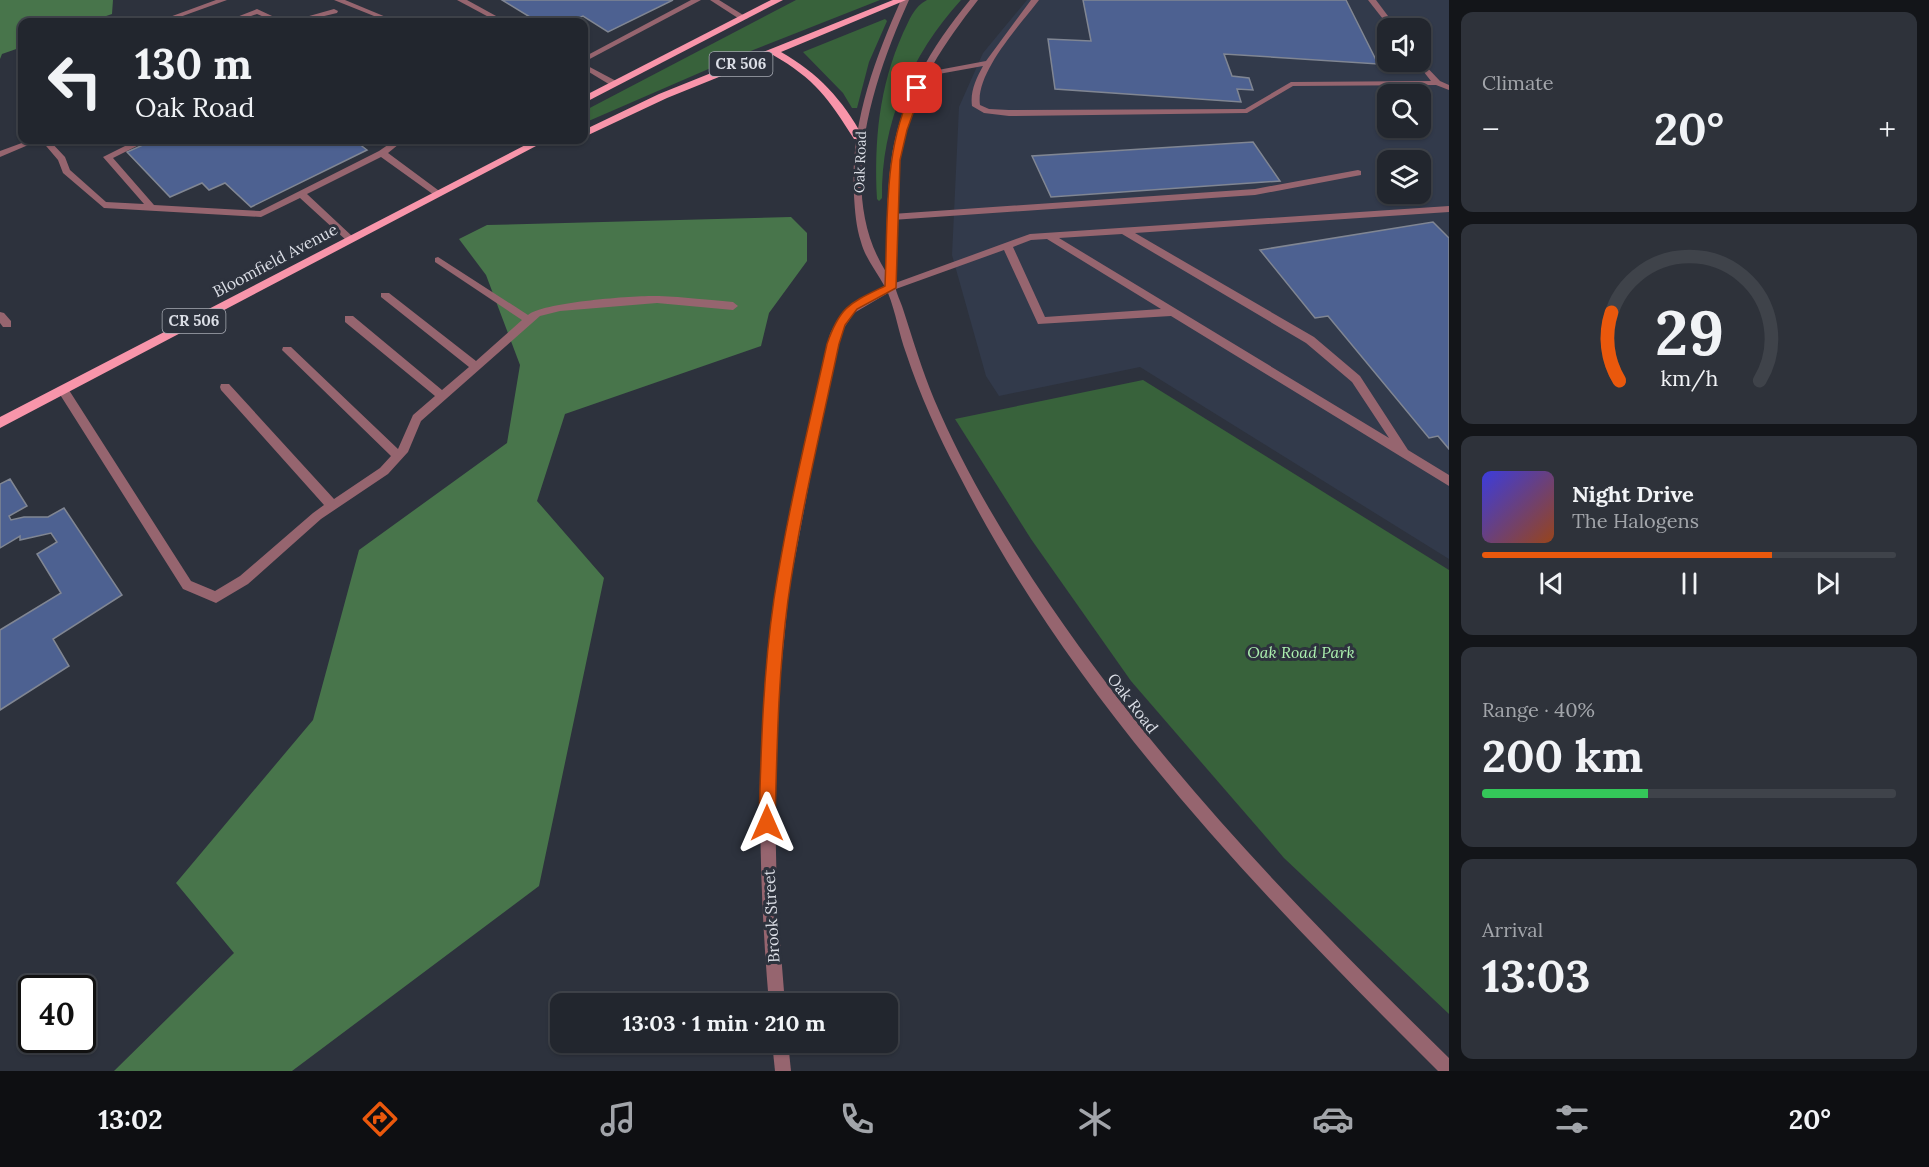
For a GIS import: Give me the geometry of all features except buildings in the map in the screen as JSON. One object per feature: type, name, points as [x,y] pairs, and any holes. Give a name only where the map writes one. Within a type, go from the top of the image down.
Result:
[{"type":"main road","name":"CR 506","points":[[588,98],[778,0]]},
{"type":"main road","name":"CR 506","points":[[588,132],[663,96],[903,0]]},
{"type":"main road","points":[[771,51],[795,63],[819,80],[844,110],[858,137]]},
{"type":"main road","name":"Bloomfield Avenue","points":[[0,423],[529,144]]},
{"type":"street","points":[[171,18],[223,0]]},
{"type":"street","points":[[338,0],[384,18]]},
{"type":"street","points":[[461,0],[495,18]]},
{"type":"street","points":[[588,58],[697,0]]},
{"type":"street","points":[[714,0],[744,18]]},
{"type":"street","name":"Oak Road","points":[[903,0],[877,64],[858,137],[859,201],[865,243],[890,288],[911,353],[932,406],[965,476],[1014,562],[1061,635],[1177,785],[1269,889],[1449,1070]]},
{"type":"street","name":"Oak Road","points":[[890,288],[896,160],[908,111],[922,75],[948,33],[975,0]]},
{"type":"street","points":[[1035,0],[1002,40],[989,63],[973,102],[976,106],[987,111],[1010,113],[1247,111],[1291,84],[1437,83],[1449,88]]},
{"type":"street","points":[[1372,0],[1386,18]]},
{"type":"street","points":[[239,18],[257,11],[272,18]]},
{"type":"street","points":[[307,18],[334,11]]},
{"type":"street","points":[[922,75],[989,63]]},
{"type":"street","points":[[588,68],[615,84]]},
{"type":"street","points":[[1428,72],[1437,83]]},
{"type":"street","points":[[0,154],[26,144]]},
{"type":"street","points":[[49,144],[62,159],[66,171],[104,205],[261,214],[382,153],[394,144]]},
{"type":"street","points":[[137,144],[108,157],[151,207]]},
{"type":"street","points":[[382,153],[437,194]]},
{"type":"street","points":[[892,217],[1255,192],[1358,173]]},
{"type":"street","points":[[301,194],[350,239]]},
{"type":"street","name":"Brook Street","points":[[776,993],[768,892],[767,800],[770,717],[781,600],[835,334],[839,324],[853,306],[890,288],[1030,237],[1449,209]]},
{"type":"street","points":[[1123,231],[1310,340],[1356,379],[1405,453]]},
{"type":"street","points":[[1049,236],[1449,481]]},
{"type":"street","points":[[1007,244],[1042,321],[1173,312]]},
{"type":"street","points":[[438,260],[529,320]]},
{"type":"street","points":[[385,295],[475,366]]},
{"type":"street","points":[[63,390],[187,585],[216,597],[244,580],[317,516],[384,471],[404,449],[417,418],[537,313],[560,307],[657,298],[733,306]]},
{"type":"street","points":[[349,319],[441,395]]},
{"type":"street","points":[[287,350],[398,456]]},
{"type":"street","points":[[225,387],[332,505]]},
{"type":"street","points":[[781,1053],[783,1071]]},
{"type":"shaded area","points":[[1027,0],[1449,0],[1449,559],[1140,367],[999,396],[986,376],[952,255],[959,107],[983,53]]},
{"type":"green space","points":[[0,0],[113,0],[112,14],[100,18],[18,18],[18,48],[2,54],[0,59]]},
{"type":"green space","points":[[796,0],[880,0],[743,54],[588,121],[588,109]]},
{"type":"green space","points":[[927,0],[961,0],[927,44],[902,92],[887,143],[882,198],[879,201],[877,199],[876,156],[883,94],[903,33],[915,10]]},
{"type":"green space","points":[[885,19],[887,21],[869,62],[857,108],[852,108],[843,93],[803,52]]},
{"type":"green space","points":[[791,217],[807,233],[807,261],[769,313],[761,346],[565,414],[537,501],[604,578],[539,886],[292,1071],[114,1071],[234,953],[176,883],[313,720],[359,550],[507,443],[520,365],[486,275],[459,239],[487,225]]},
{"type":"green space","name":"Oak Road Park","points":[[1143,380],[1449,570],[1449,1014],[1284,858],[1131,681],[1031,539],[955,419]]},
{"type":"route","points":[[767,823],[770,717],[781,600],[804,479],[839,324],[853,306],[890,288],[896,160],[911,102],[917,88]]}]
